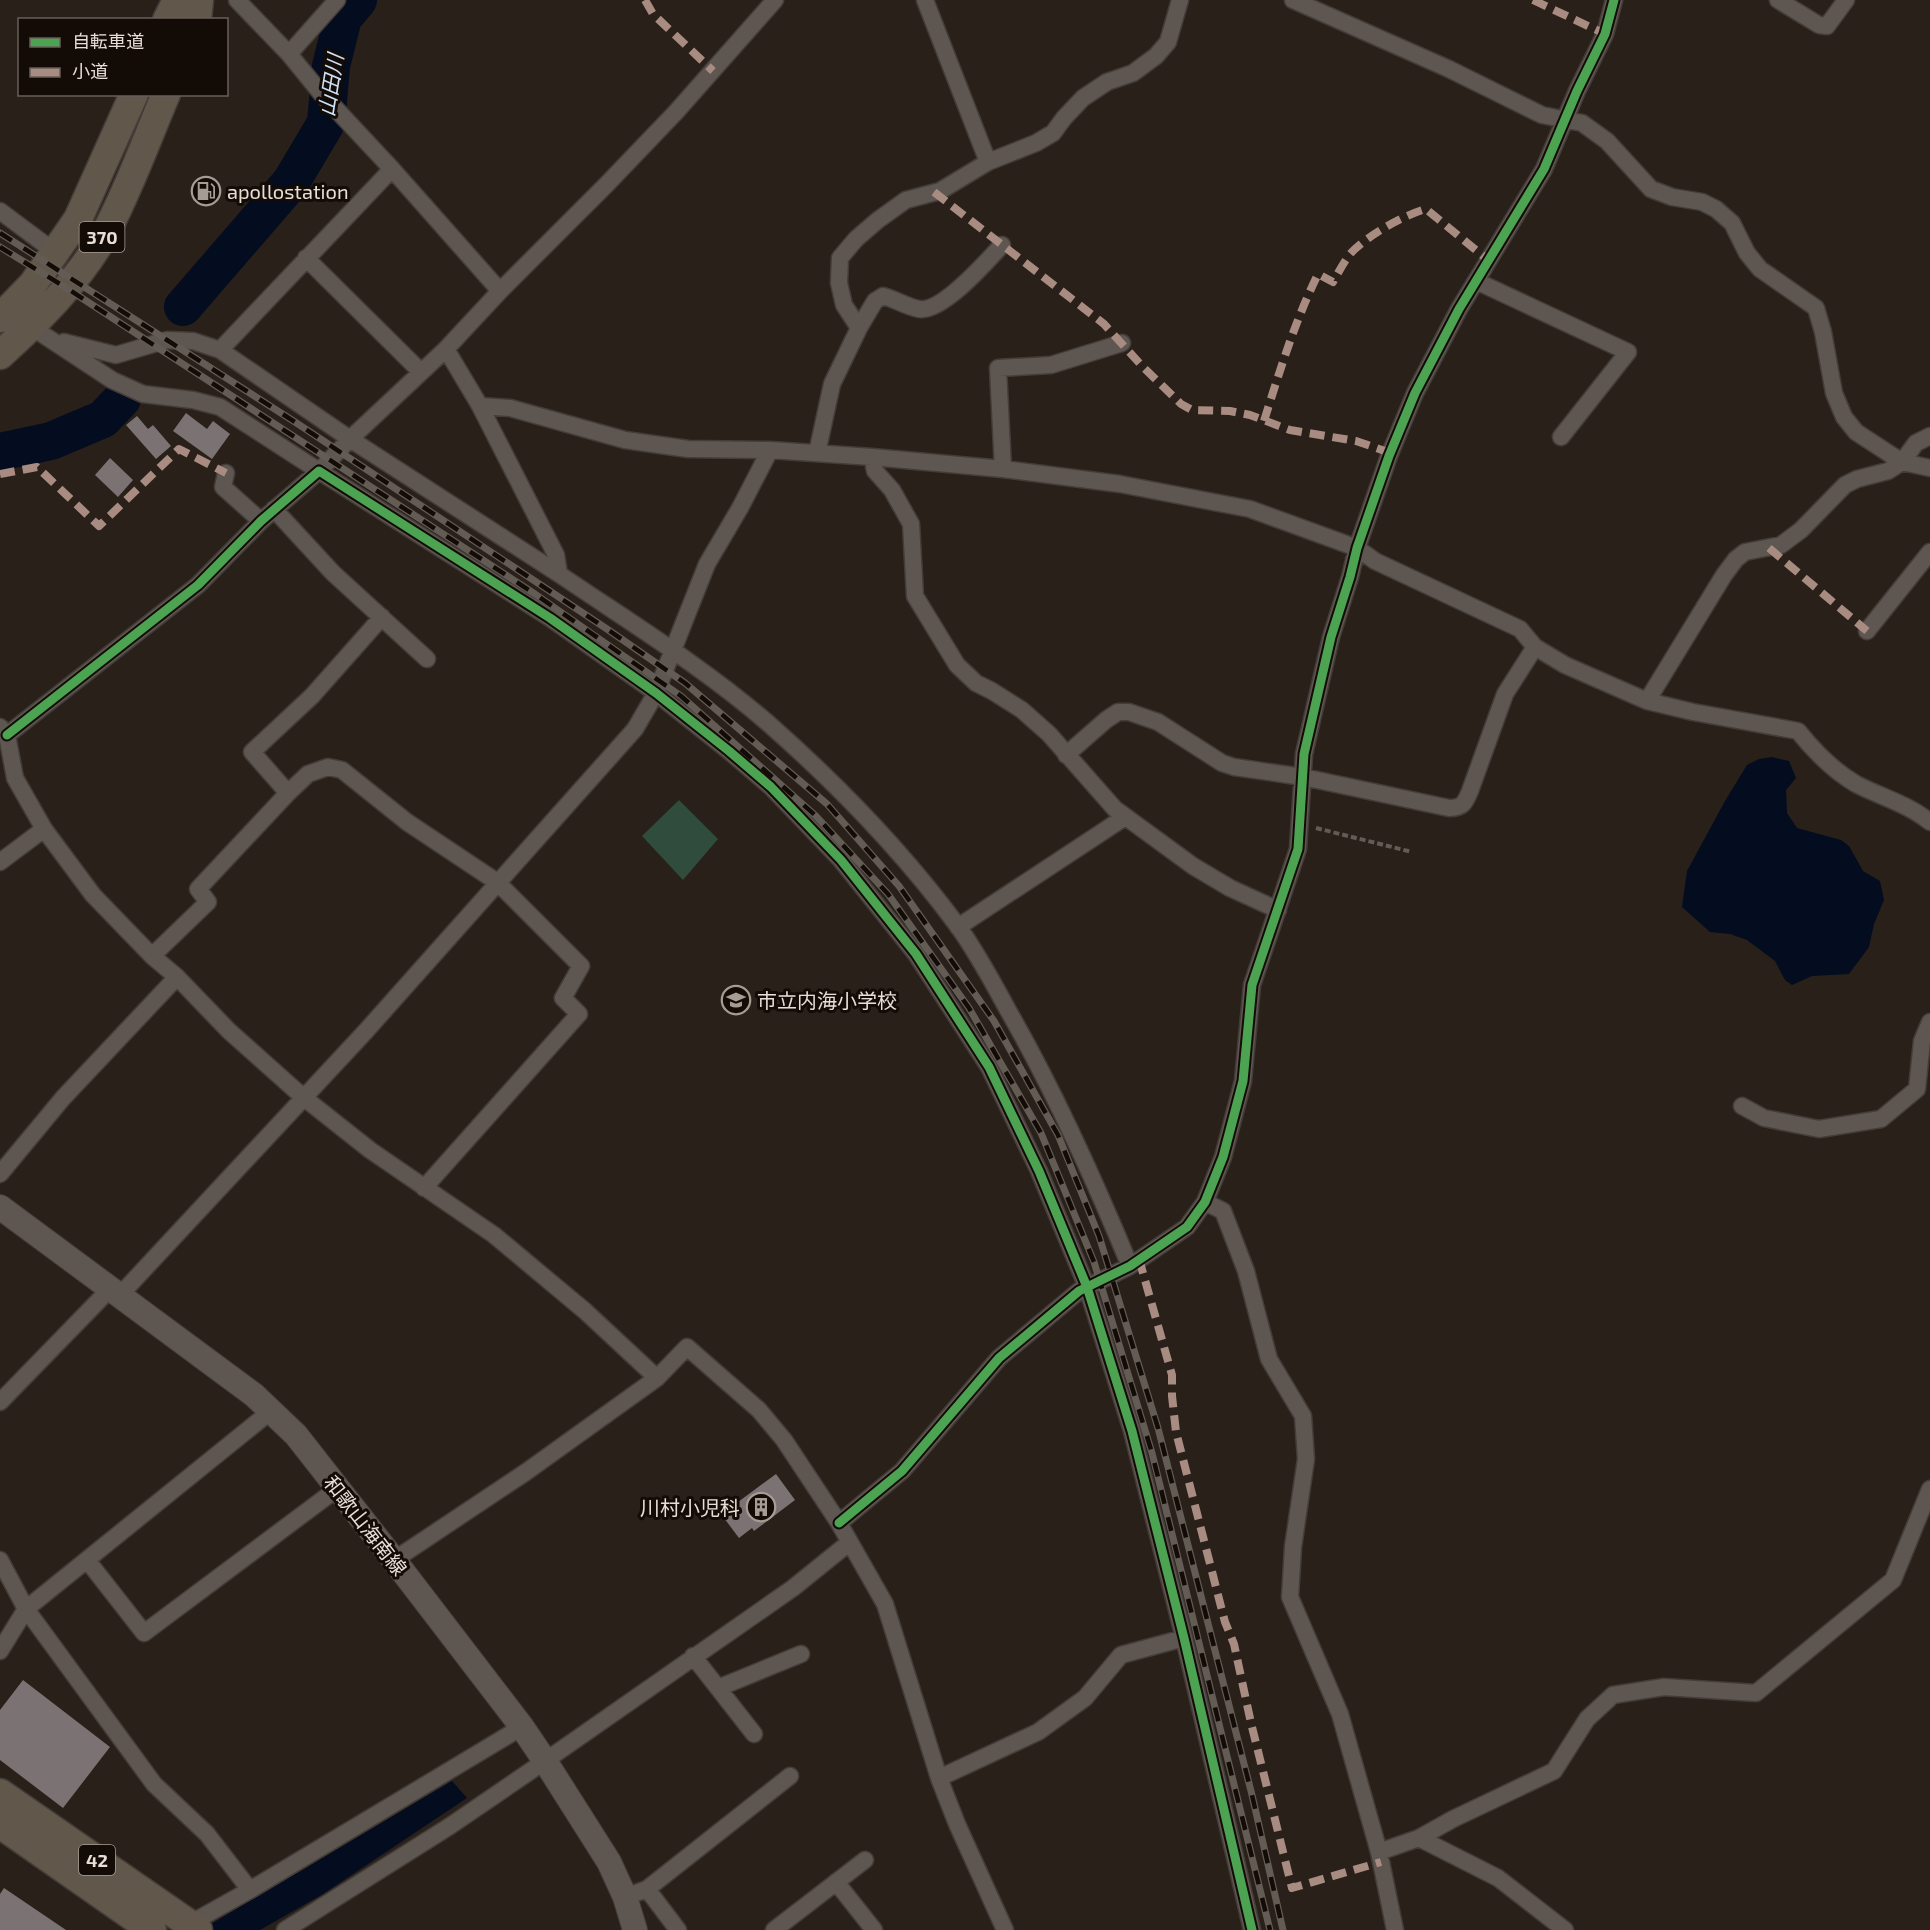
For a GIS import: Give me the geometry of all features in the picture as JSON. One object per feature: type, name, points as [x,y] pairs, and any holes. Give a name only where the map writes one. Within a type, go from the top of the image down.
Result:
[{"type":"highway","points":[[168,18],[177,0]]},
{"type":"highway","points":[[197,18],[199,0]]},
{"type":"highway","name":"370","points":[[2,312],[33,284],[78,219],[133,96]]},
{"type":"highway","name":"370","points":[[0,355],[39,332],[57,301],[104,236],[122,200],[165,96]]},
{"type":"highway","name":"42","points":[[0,1793],[190,1928]]},
{"type":"highway","name":"42","points":[[0,1824],[152,1930]]},
{"type":"main road","name":"和歌山海南線","points":[[0,1207],[254,1395],[296,1435],[546,1761],[609,1862],[636,1893],[635,1930]]},
{"type":"street","points":[[237,0],[289,54],[320,92],[500,291]]},
{"type":"street","points":[[289,54],[337,0]]},
{"type":"street","points":[[657,1378],[585,1311],[494,1235],[370,1150],[303,1098],[229,1031],[177,977],[152,956],[93,895],[44,829],[15,778],[4,731],[198,585],[261,521],[319,471],[446,349],[653,136],[775,0]]},
{"type":"street","points":[[925,0],[988,162]]},
{"type":"street","points":[[858,328],[844,305],[839,284],[840,258],[864,233],[906,200],[940,191],[988,162],[1053,133],[1083,98],[1107,82],[1132,73],[1156,56],[1168,42],[1180,0]]},
{"type":"street","points":[[1293,0],[1449,69],[1542,115],[1582,123],[1607,141],[1651,189],[1672,197],[1702,202],[1716,209],[1732,223],[1747,253],[1760,269],[1816,308],[1823,332],[1834,393],[1844,417],[1856,432],[1902,462],[1930,468]]},
{"type":"street","points":[[839,1523],[902,1471],[999,1358],[1079,1291],[1130,1266],[1187,1227],[1204,1202],[1223,1157],[1243,1081],[1252,985],[1298,849],[1304,754],[1330,637],[1357,548],[1389,456],[1415,393],[1459,309],[1544,169],[1576,91],[1605,33],[1614,0]]},
{"type":"street","points":[[1778,0],[1819,25],[1827,26],[1846,0]]},
{"type":"street","points":[[220,350],[392,169]]},
{"type":"street","points":[[0,211],[55,252]]},
{"type":"street","points":[[817,453],[832,384],[858,328],[879,297],[888,297],[920,309],[935,306],[969,279],[1002,245]]},
{"type":"street","points":[[306,258],[421,372]]},
{"type":"street","points":[[1476,280],[1628,352],[1561,437]]},
{"type":"street","points":[[2,312],[39,332],[112,380],[143,394],[193,400],[220,407],[550,618],[656,693],[771,787],[841,860],[916,954],[989,1067],[1040,1171],[1087,1287],[1132,1431],[1184,1638],[1252,1930]]},
{"type":"street","points":[[39,332],[116,355],[167,340],[193,341],[220,350],[350,439],[672,651],[768,723],[831,783],[911,868],[958,927],[1036,1059],[1093,1176],[1130,1266]]},
{"type":"street","points":[[1003,469],[998,368],[1051,365],[1122,342]]},
{"type":"street","points":[[446,349],[480,406],[556,555],[558,574]]},
{"type":"street","points":[[480,406],[510,408],[635,442],[688,449],[770,450],[1003,469],[1120,484],[1250,508],[1357,548],[1375,561],[1520,629],[1535,647],[1565,665],[1647,701],[1693,712],[1798,731],[1813,750],[1855,783],[1916,811],[1930,822]]},
{"type":"street","points":[[1647,701],[1724,575],[1737,559],[1746,552],[1781,544],[1801,530],[1845,485],[1857,479],[1888,471],[1902,462],[1916,443],[1930,436]]},
{"type":"street","points":[[0,1402],[246,1162],[635,729],[656,693],[707,564],[770,450]]},
{"type":"street","points":[[872,457],[875,471],[892,490],[911,524],[915,596],[957,665],[976,683],[1022,710],[1049,734],[1115,809],[1125,817],[1193,866],[1230,888],[1278,910]]},
{"type":"street","points":[[226,473],[223,487],[261,521]]},
{"type":"street","points":[[274,509],[333,573],[427,659]]},
{"type":"street","points":[[1867,631],[1930,552]]},
{"type":"street","points":[[288,793],[252,752],[312,696],[382,617]]},
{"type":"street","points":[[1066,755],[1106,720],[1118,712],[1129,712],[1158,722],[1222,763],[1303,777],[1449,808],[1459,808],[1465,803],[1470,791],[1505,694],[1535,647]]},
{"type":"street","points":[[152,956],[208,902],[198,889],[308,774],[328,767],[342,770],[407,822],[497,882],[581,966],[563,998],[579,1014],[424,1188]]},
{"type":"street","points":[[958,927],[1125,817]]},
{"type":"street","points":[[0,862],[44,829]]},
{"type":"street","points":[[0,1174],[63,1098],[177,977]]},
{"type":"street","points":[[1742,1106],[1764,1118],[1819,1129],[1881,1119],[1917,1089],[1922,1041],[1930,1022]]},
{"type":"street","points":[[1204,1202],[1223,1211],[1246,1271],[1269,1359],[1303,1416],[1306,1459],[1293,1547],[1290,1597],[1340,1714],[1379,1852],[1395,1930]]},
{"type":"street","points":[[394,1560],[526,1472],[657,1378],[687,1347],[759,1410],[784,1440],[839,1523],[885,1604],[939,1778],[957,1824],[1005,1930]]},
{"type":"street","points":[[0,1652],[26,1609],[271,1411]]},
{"type":"street","points":[[87,1560],[144,1633],[338,1488]]},
{"type":"street","points":[[1379,1852],[1419,1838],[1453,1819],[1554,1772],[1587,1719],[1613,1695],[1664,1687],[1756,1693],[1893,1580],[1930,1489]]},
{"type":"street","points":[[285,1930],[450,1826],[546,1761],[793,1588],[850,1542]]},
{"type":"street","points":[[0,1560],[26,1609],[154,1784],[207,1834],[250,1890]]},
{"type":"street","points":[[939,1778],[1038,1732],[1085,1698],[1121,1655],[1184,1638]]},
{"type":"street","points":[[718,1688],[801,1654]]},
{"type":"street","points":[[693,1656],[754,1734]]},
{"type":"street","points":[[190,1928],[522,1727]]},
{"type":"street","points":[[678,1930],[636,1893],[790,1776]]},
{"type":"street","points":[[1419,1838],[1498,1878],[1564,1930]]},
{"type":"street","points":[[774,1930],[865,1860]]},
{"type":"street","points":[[836,1882],[874,1930]]},
{"type":"path","points":[[1300,824],[1412,852]]},
{"type":"green space","points":[[679,800],[718,839],[683,880],[642,836]]},
{"type":"water","points":[[1772,757],[1789,761],[1796,778],[1786,790],[1787,813],[1797,828],[1841,840],[1849,846],[1863,871],[1880,881],[1884,900],[1874,924],[1869,947],[1849,974],[1812,976],[1792,985],[1785,980],[1775,961],[1747,940],[1730,934],[1710,932],[1682,907],[1687,871],[1725,801],[1747,765],[1759,759]]},
{"type":"water","points":[[452,1781],[467,1798],[323,1894],[260,1930],[201,1930]]},
{"type":"building","points":[[186,413],[207,429],[213,421],[230,434],[212,459],[173,431]]},
{"type":"building","points":[[137,416],[148,429],[153,425],[171,446],[156,459],[126,425]]},
{"type":"building","points":[[110,458],[133,480],[118,497],[95,475]]},
{"type":"building","name":"川村小児科","points":[[776,1474],[795,1500],[754,1531],[752,1528],[739,1538],[724,1518],[737,1509],[734,1505]]},
{"type":"building","points":[[23,1680],[110,1747],[63,1808],[0,1760],[0,1710]]},
{"type":"building","points":[[4,1888],[66,1930],[0,1930],[0,1894]]},
{"type":"waterway","name":"山田川","points":[[183,307],[291,182],[326,123],[331,66],[343,18],[358,0]]},
{"type":"waterway","name":"山田川","points":[[0,452],[51,441],[103,419],[122,399]]},
{"type":"railway","points":[[0,233],[295,422],[685,683],[827,804],[899,886],[994,1021],[1058,1135],[1099,1236],[1158,1428],[1252,1795],[1283,1930]]},
{"type":"railway","points":[[0,247],[535,594],[681,696],[816,816],[888,894],[969,1008],[1041,1133],[1094,1262],[1152,1453],[1270,1930]]},
{"type":"marked path","points":[[645,0],[653,14],[713,71]]},
{"type":"marked path","points":[[1533,0],[1605,34]]},
{"type":"marked path","points":[[934,192],[1104,324],[1181,404],[1192,410],[1230,411],[1250,415],[1290,430],[1356,441],[1391,453]]},
{"type":"marked path","points":[[1264,421],[1295,328],[1318,274],[1333,282],[1350,254],[1375,233],[1426,209],[1488,260]]},
{"type":"marked path","points":[[0,474],[37,467],[99,526],[179,449],[226,473]]},
{"type":"marked path","points":[[1769,548],[1867,631]]},
{"type":"marked path","points":[[1139,1259],[1172,1375],[1176,1432],[1225,1622],[1234,1644],[1292,1888],[1381,1862]]},
{"type":"cycle path","points":[[839,1523],[902,1471],[999,1358],[1079,1291],[1130,1266],[1187,1227],[1205,1202],[1223,1157],[1243,1081],[1252,985],[1298,849],[1304,754],[1331,637],[1357,548],[1389,456],[1415,393],[1459,309],[1544,169],[1577,91],[1605,34],[1614,0]]},
{"type":"cycle path","points":[[7,735],[198,585],[261,521],[319,471],[550,618],[656,693],[771,787],[841,860],[916,954],[989,1067],[1039,1171],[1087,1287],[1132,1431],[1184,1638],[1252,1930]]},
{"type":"place","name":"apollostation","points":[[206,191]]},
{"type":"place","name":"市立内海小学校","points":[[736,1000]]},
{"type":"place","name":"川村小児科","points":[[761,1507]]}]
